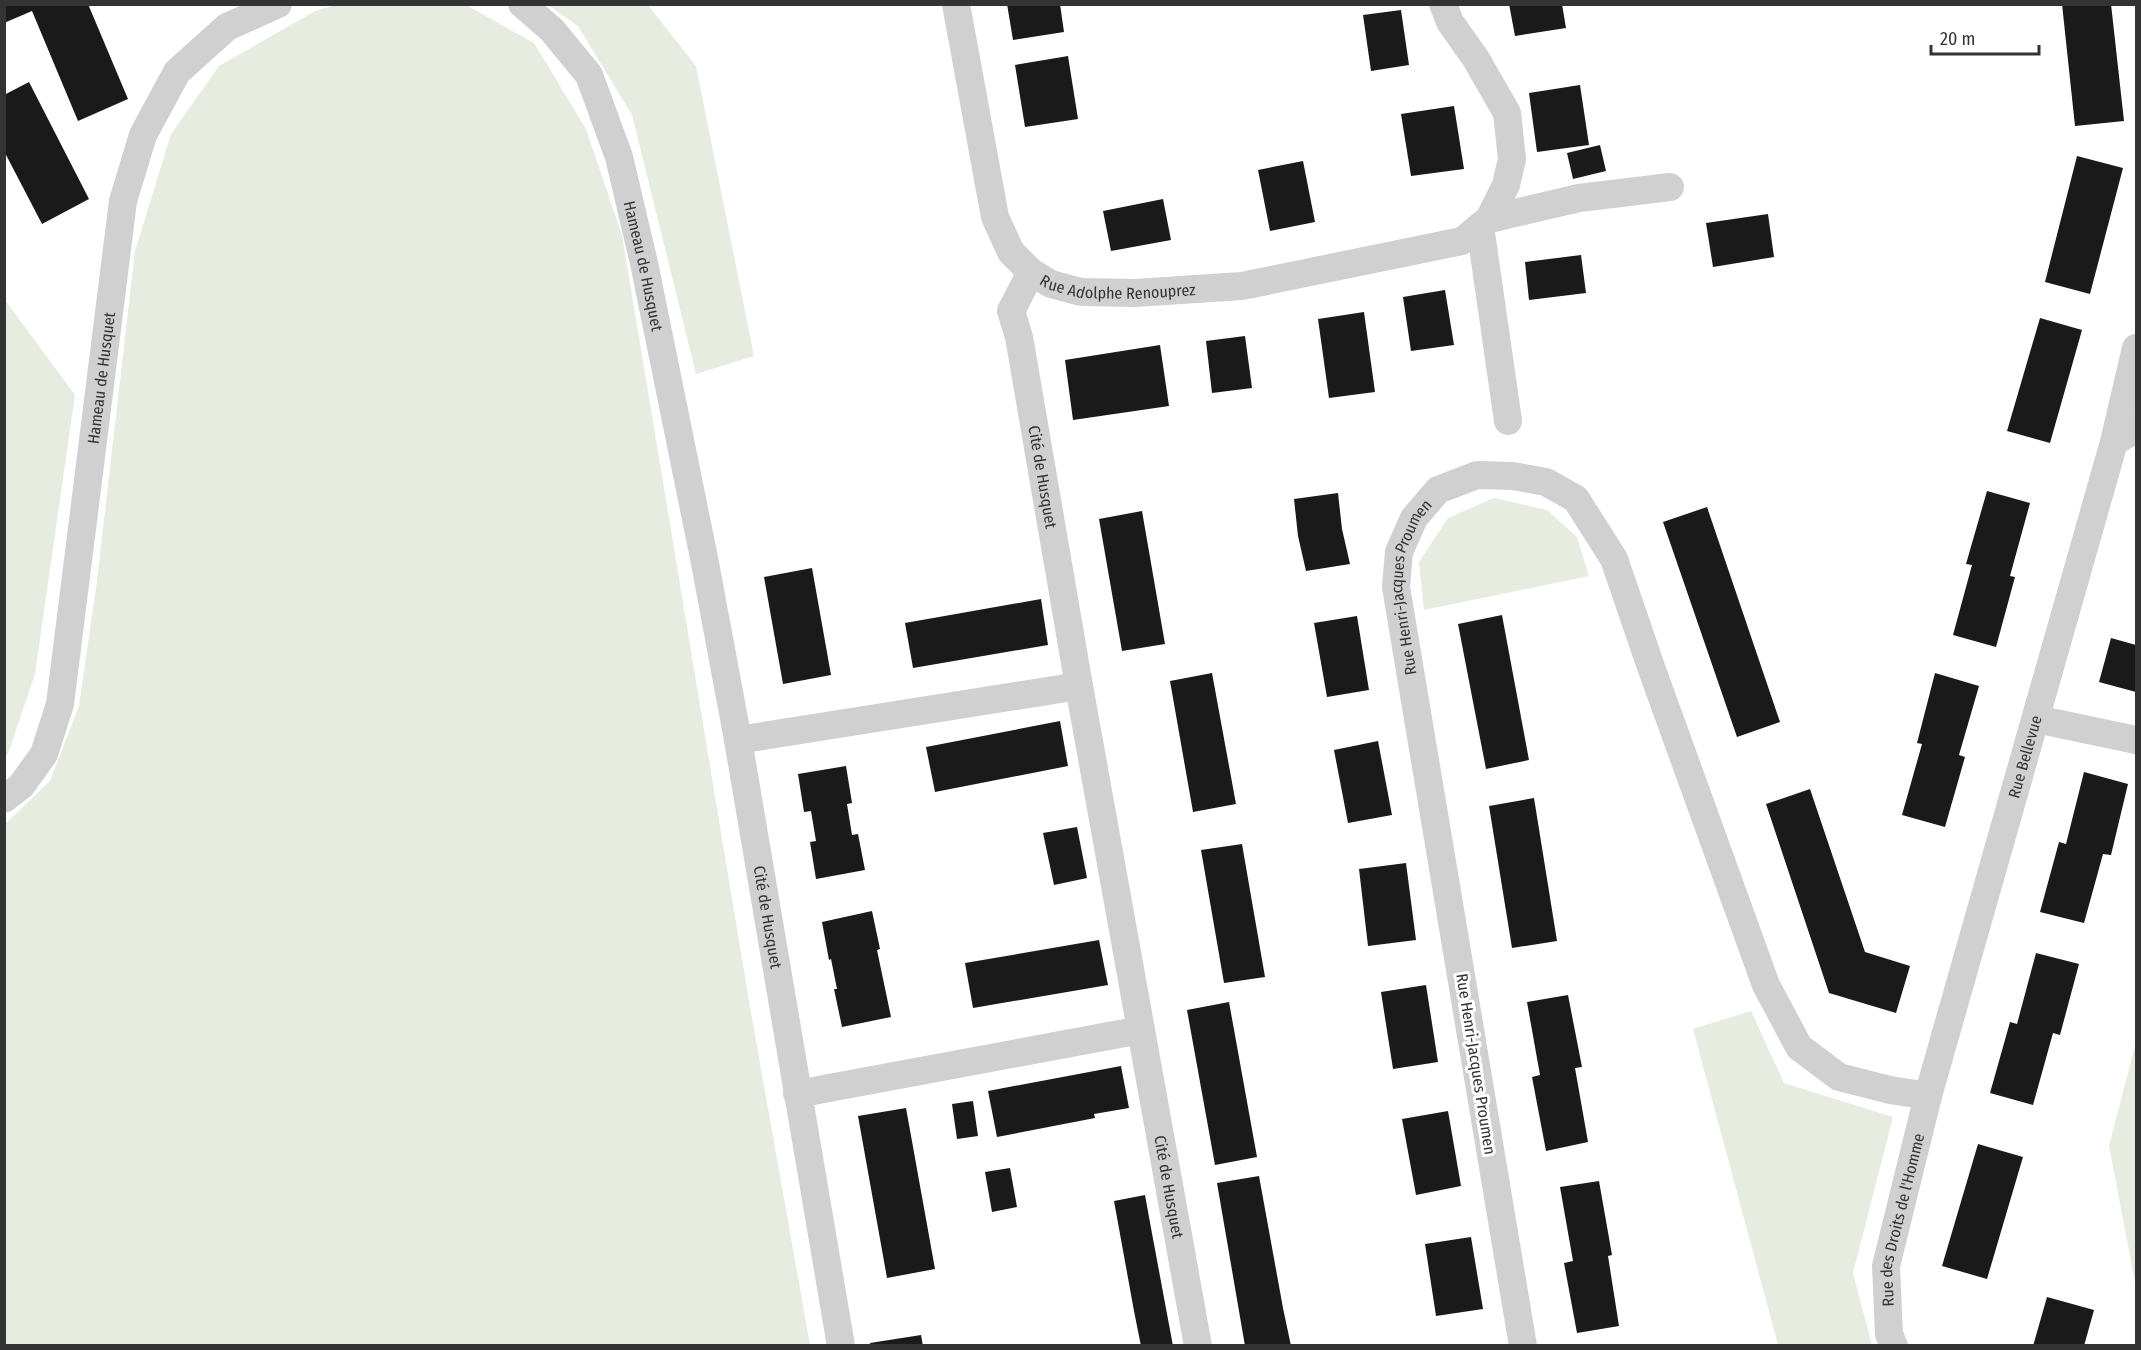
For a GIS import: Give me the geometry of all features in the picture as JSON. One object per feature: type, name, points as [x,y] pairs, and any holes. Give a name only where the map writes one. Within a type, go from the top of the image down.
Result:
[{"type":"street","name":"Hameau de Husquet","points":[[4,799],[21,786],[44,754],[60,704],[123,201],[143,135],[177,72],[227,27],[278,4]]},
{"type":"street","name":"Hameau de Husquet","points":[[522,4],[552,30],[589,75],[619,157],[644,263],[704,558]]},
{"type":"street","name":"Rue Adolphe Renouprez","points":[[956,4],[995,217],[1011,252],[1031,272],[1051,284],[1081,292],[1135,293],[1242,286],[1462,240],[1484,223],[1579,198],[1670,187]]},
{"type":"street","points":[[1443,4],[1450,22],[1476,59],[1507,113],[1512,159],[1506,185],[1484,223],[1508,422]]},
{"type":"street","name":"Cité de Husquet","points":[[1031,272],[1011,311],[1019,337],[1079,686],[1198,1346]]},
{"type":"street","name":"Rue Bellevue","points":[[1928,1096],[2036,719],[2125,435],[2136,348]]},
{"type":"street","name":"Rue Henri-Jacques Proumen","points":[[1522,1346],[1396,587],[1399,552],[1414,518],[1438,490],[1477,475],[1513,476],[1546,482],[1575,499],[1614,559],[1650,667],[1766,985],[1799,1047],[1839,1077],[1890,1090],[1928,1096]]},
{"type":"street","name":"Cité de Husquet","points":[[704,558],[738,740],[841,1346]]},
{"type":"street","points":[[738,740],[1079,686]]},
{"type":"street","points":[[2036,719],[2136,740]]},
{"type":"street","points":[[797,1094],[1141,1030]]},
{"type":"street","name":"Rue des Droits de l'Homme","points":[[1894,1346],[1889,1334],[1886,1266],[1928,1096]]},
{"type":"shaded area","points":[[339,4],[466,5],[534,43],[586,129],[622,235],[749,1001],[810,1345],[5,1345],[5,824],[50,781],[79,706],[97,581],[135,251],[171,134],[219,66],[315,11]]},
{"type":"shaded area","points":[[548,5],[648,5],[696,66],[754,356],[696,374],[632,115],[578,26]]},
{"type":"shaded area","points":[[5,300],[75,395],[35,674],[8,754],[5,757]]},
{"type":"shaded area","points":[[1494,498],[1547,510],[1577,537],[1589,576],[1424,610],[1419,562],[1448,518]]},
{"type":"shaded area","points":[[1751,1011],[1784,1083],[1893,1117],[1853,1273],[1872,1345],[1778,1345],[1693,1029]]},
{"type":"shaded area","points":[[2136,1042],[2136,1287],[2109,1146]]},
{"type":"building","points":[[4,4],[88,4],[128,99],[78,121],[32,11],[4,23]]},
{"type":"building","points":[[1007,4],[1060,4],[1064,32],[1013,40]]},
{"type":"building","points":[[1509,4],[1562,4],[1566,28],[1515,36]]},
{"type":"building","points":[[2062,4],[2111,4],[2124,121],[2075,126]]},
{"type":"building","points":[[1401,10],[1409,65],[1371,71],[1363,15]]},
{"type":"building","points":[[1068,56],[1078,119],[1025,127],[1015,65]]},
{"type":"building","points":[[29,82],[89,199],[42,224],[4,151],[4,95]]},
{"type":"building","points":[[1580,85],[1589,145],[1537,152],[1529,93]]},
{"type":"building","points":[[1454,106],[1464,169],[1411,176],[1401,114]]},
{"type":"building","points":[[1600,145],[1606,171],[1573,179],[1567,153]]},
{"type":"building","points":[[2077,156],[2123,168],[2090,294],[2045,282]]},
{"type":"building","points":[[1303,161],[1315,222],[1270,231],[1258,170]]},
{"type":"building","points":[[1163,199],[1171,240],[1111,251],[1103,211]]},
{"type":"building","points":[[1768,214],[1774,257],[1713,267],[1706,223]]},
{"type":"building","points":[[1581,255],[1586,293],[1529,300],[1525,262]]},
{"type":"building","points":[[1445,290],[1454,345],[1411,351],[1403,297]]},
{"type":"building","points":[[1364,312],[1375,392],[1329,398],[1318,319]]},
{"type":"building","points":[[2040,318],[2082,330],[2050,443],[2007,431]]},
{"type":"building","points":[[1245,336],[1252,388],[1212,393],[1206,341]]},
{"type":"building","points":[[1160,345],[1169,406],[1073,420],[1065,360]]},
{"type":"building","points":[[1987,491],[2030,503],[2010,576],[2015,577],[1996,647],[1953,635],[1972,565],[1966,564]]},
{"type":"building","points":[[1338,493],[1342,529],[1350,564],[1306,571],[1298,536],[1294,499]]},
{"type":"building","points":[[1707,507],[1780,722],[1737,737],[1663,522]]},
{"type":"building","points":[[1142,511],[1165,644],[1122,651],[1099,519]]},
{"type":"building","points":[[812,568],[831,675],[783,684],[764,577]]},
{"type":"building","points":[[1041,599],[1048,645],[913,668],[905,623]]},
{"type":"building","points":[[1502,615],[1529,760],[1486,769],[1458,624]]},
{"type":"building","points":[[1357,616],[1369,690],[1327,697],[1314,623]]},
{"type":"building","points":[[2111,638],[2136,645],[2136,692],[2099,682]]},
{"type":"building","points":[[1212,673],[1236,804],[1193,812],[1170,681]]},
{"type":"building","points":[[1935,673],[1979,686],[1959,755],[1965,757],[1945,827],[1902,815],[1922,744],[1917,743]]},
{"type":"building","points":[[1060,721],[1068,766],[935,792],[926,747]]},
{"type":"building","points":[[1378,741],[1392,815],[1348,823],[1334,750]]},
{"type":"building","points":[[846,766],[852,803],[847,804],[852,835],[858,834],[865,870],[816,879],[810,842],[816,841],[811,811],[804,812],[798,774]]},
{"type":"building","points":[[2084,772],[2128,784],[2111,855],[2103,854],[2084,923],[2040,912],[2059,842],[2066,844]]},
{"type":"building","points":[[1810,789],[1865,952],[1910,966],[1896,1013],[1829,993],[1766,804]]},
{"type":"building","points":[[1534,798],[1557,941],[1512,948],[1489,806]]},
{"type":"building","points":[[1077,827],[1087,878],[1054,885],[1043,833]]},
{"type":"building","points":[[1242,844],[1265,977],[1224,983],[1201,850]]},
{"type":"building","points":[[1406,863],[1416,940],[1368,946],[1359,869]]},
{"type":"building","points":[[872,911],[880,949],[877,950],[891,1017],[842,1027],[834,989],[837,989],[822,922]]},
{"type":"building","points":[[1099,940],[1108,985],[973,1008],[965,963]]},
{"type":"building","points":[[2036,953],[2079,964],[2060,1035],[2053,1033],[2033,1105],[1990,1093],[2010,1022],[2017,1024]]},
{"type":"building","points":[[1426,985],[1438,1062],[1393,1069],[1381,992]]},
{"type":"building","points":[[1568,995],[1582,1067],[1575,1068],[1588,1142],[1546,1151],[1532,1077],[1540,1075],[1527,1002]]},
{"type":"building","points":[[1229,1002],[1257,1157],[1215,1165],[1187,1010]]},
{"type":"building","points":[[1121,1066],[1129,1108],[1094,1114],[1095,1118],[997,1137],[988,1091]]},
{"type":"building","points":[[973,1101],[978,1136],[957,1139],[952,1104]]},
{"type":"building","points":[[906,1108],[935,1269],[887,1278],[858,1116]]},
{"type":"building","points":[[1448,1111],[1461,1186],[1416,1195],[1402,1119]]},
{"type":"building","points":[[1978,1144],[2023,1157],[1987,1279],[1942,1266]]},
{"type":"building","points":[[1010,1168],[1017,1207],[992,1212],[985,1172]]},
{"type":"building","points":[[1259,1176],[1291,1346],[1245,1346],[1217,1183]]},
{"type":"building","points":[[1599,1181],[1612,1255],[1608,1256],[1619,1326],[1577,1333],[1564,1263],[1573,1261],[1560,1187]]},
{"type":"building","points":[[1145,1195],[1173,1346],[1141,1346],[1134,1311],[1114,1201]]},
{"type":"building","points":[[1471,1237],[1483,1309],[1436,1316],[1425,1244]]},
{"type":"building","points":[[2047,1297],[2094,1310],[2084,1346],[2033,1346]]},
{"type":"building","points":[[921,1335],[923,1346],[871,1346],[870,1343]]}]
